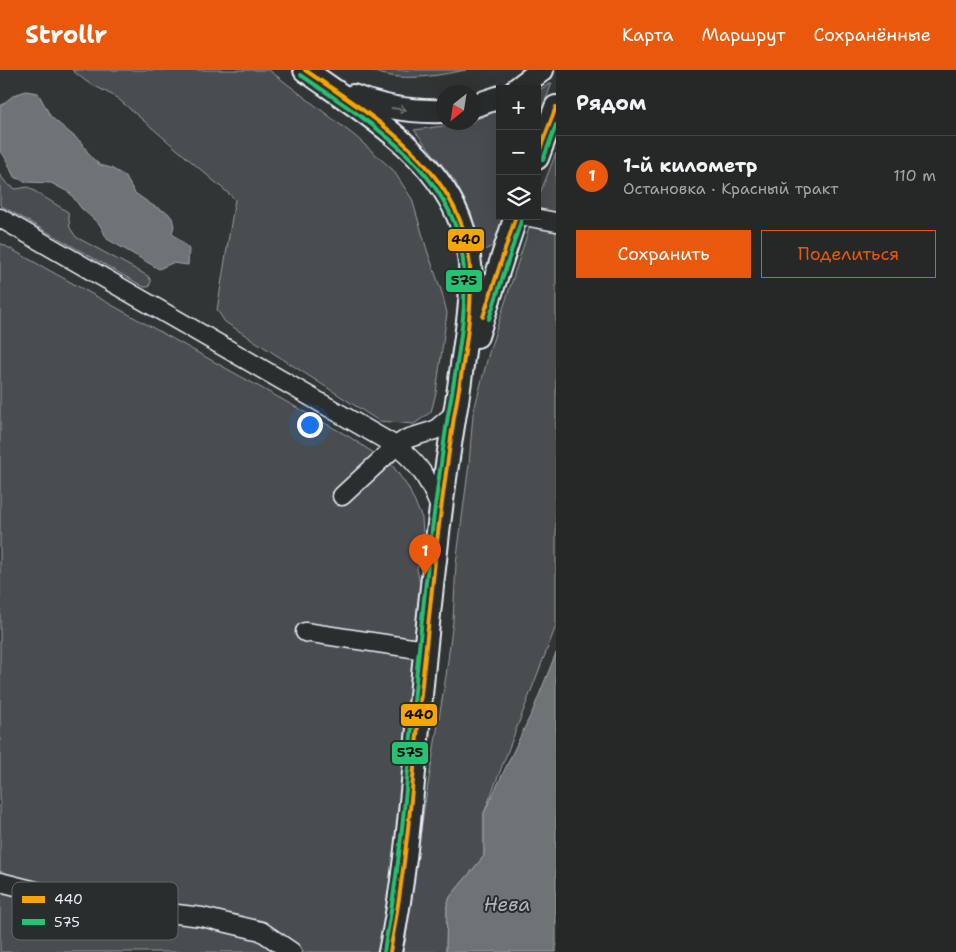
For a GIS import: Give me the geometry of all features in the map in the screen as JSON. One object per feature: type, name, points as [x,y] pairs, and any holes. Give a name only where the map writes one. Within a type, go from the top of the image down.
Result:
[{"type":"main road","points":[[306,70],[354,96],[375,104],[398,110],[436,111]]},
{"type":"main road","points":[[306,70],[382,125],[405,145],[440,183],[451,200],[466,237],[470,258],[472,282],[469,318],[441,510],[425,650],[406,860],[390,952]]},
{"type":"main road","points":[[522,85],[542,70]]},
{"type":"main road","points":[[481,104],[496,98]]},
{"type":"main road","points":[[541,147],[556,107]]},
{"type":"main road","points":[[456,411],[484,312],[515,220]]},
{"type":"street","points":[[0,218],[396,446],[406,454],[430,483],[441,510]]},
{"type":"street","points":[[541,219],[556,222]]},
{"type":"street","points":[[342,496],[396,446],[406,439],[435,430],[456,411]]},
{"type":"street","points":[[305,632],[425,650]]},
{"type":"street","points":[[178,914],[202,917],[260,931],[292,952]]},
{"type":"shaded area","points":[[72,70],[269,70],[355,136],[393,170],[412,199],[447,313],[436,393],[431,412],[414,424],[379,421],[225,322],[217,310],[235,199],[116,97],[87,82]]},
{"type":"shaded area","points":[[370,70],[466,70],[430,76],[405,77],[381,74]]},
{"type":"shaded area","points":[[552,83],[541,112],[541,89]]},
{"type":"shaded area","points":[[496,112],[496,220],[504,220],[495,245],[482,251],[478,246],[472,215],[455,181],[414,130],[436,127],[436,130],[481,130],[481,117]]},
{"type":"shaded area","points":[[556,153],[556,626],[484,813],[484,856],[450,897],[447,905],[446,952],[402,952],[405,943],[424,809],[446,676],[453,620],[456,564],[469,464],[473,414],[490,349],[532,220],[541,220],[541,191]]},
{"type":"shaded area","points":[[0,175],[7,184],[16,189],[28,187],[68,212],[70,228],[76,237],[148,276],[151,281],[149,287],[144,287],[0,205]]},
{"type":"shaded area","points":[[0,243],[348,436],[392,465],[408,487],[422,518],[424,550],[417,569],[420,584],[392,898],[380,952],[0,952]]},
{"type":"water","points":[[26,91],[38,93],[51,117],[81,142],[91,157],[100,165],[111,168],[125,176],[135,193],[168,213],[172,218],[174,226],[172,233],[189,249],[188,265],[172,263],[159,269],[107,239],[100,225],[81,208],[70,193],[51,183],[27,182],[14,177],[4,155],[0,152],[0,106],[14,95]]},
{"type":"water","name":"Нева","points":[[556,653],[556,952],[446,952],[447,905],[450,897],[484,856],[484,813],[533,710]]},
{"type":"transit line","name":"440","points":[[305,70],[372,116],[413,152],[431,172],[459,218],[466,240],[470,264],[471,290],[466,343],[439,526],[408,833],[390,952]]},
{"type":"transit line","name":"575","points":[[301,75],[389,138],[427,176],[442,198],[454,222],[464,268],[463,318],[433,523],[421,626],[402,833],[384,951]]},
{"type":"transit line","name":"440","points":[[541,146],[556,107]]},
{"type":"transit line","name":"575","points":[[543,160],[556,125]]},
{"type":"transit line","name":"440","points":[[483,317],[515,220]]},
{"type":"transit line","name":"575","points":[[489,319],[521,220]]},
{"type":"place","name":"1-й километр","points":[[425,575]]}]
